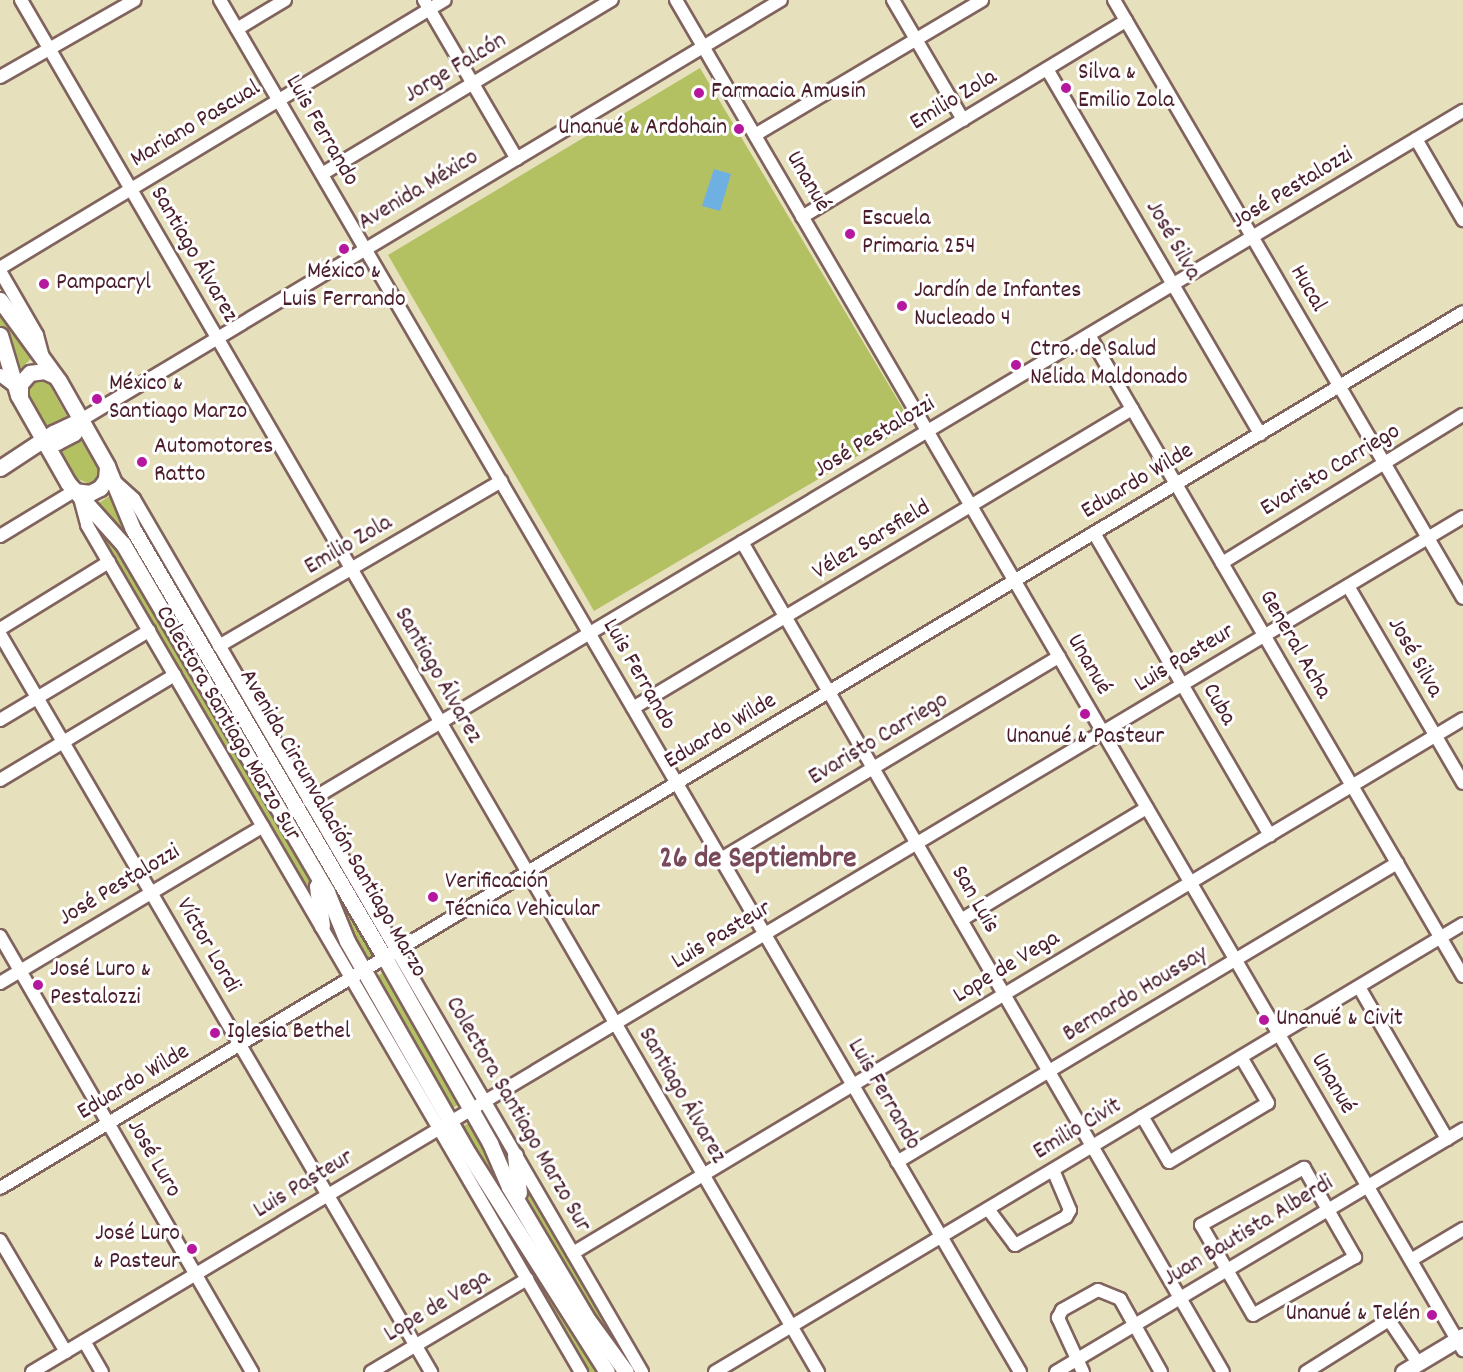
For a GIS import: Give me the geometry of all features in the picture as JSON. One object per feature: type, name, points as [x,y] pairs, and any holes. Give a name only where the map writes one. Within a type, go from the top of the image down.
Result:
[{"type":"main road","name":"Avenida Circunvalación Santiago Marzo","points":[[0,300],[58,381],[81,420],[105,462],[133,529],[392,954],[478,1106],[509,1187],[549,1255],[626,1372]]},
{"type":"main road","name":"Avenida Circunvalación Santiago Marzo","points":[[0,335],[22,402],[77,495],[123,544],[327,891],[358,974],[445,1126],[607,1372]]},
{"type":"main road","points":[[22,402],[19,388],[30,373],[47,372],[58,381]]},
{"type":"main road","name":"Avenida México","points":[[0,468],[45,441],[57,442],[74,433],[81,420]]},
{"type":"main road","points":[[77,495],[90,493],[100,488],[107,476],[105,462]]},
{"type":"main road","points":[[280,811],[320,892],[322,926]]},
{"type":"main road","points":[[515,1155],[516,1188],[549,1255]]},
{"type":"main road","points":[[1403,1372],[1461,1342]]},
{"type":"street","name":"Santiago Álvarez","points":[[21,0],[818,1372]]},
{"type":"street","points":[[0,77],[135,0]]},
{"type":"street","name":"Luis Ferrando","points":[[220,0],[1020,1372]]},
{"type":"street","points":[[237,29],[285,0]]},
{"type":"street","name":"Mariano Pascual","points":[[0,269],[279,100],[427,5],[445,0]]},
{"type":"street","name":"Jorge Falcón","points":[[322,174],[612,0]]},
{"type":"street","name":"Unanué","points":[[676,0],[1367,1186],[1461,1342]]},
{"type":"street","name":"Avenida México","points":[[81,420],[781,0]]},
{"type":"street","points":[[893,0],[963,120]]},
{"type":"street","points":[[755,135],[982,0]]},
{"type":"street","name":"Hucal","points":[[1114,0],[1463,598]]},
{"type":"street","points":[[427,5],[517,159]]},
{"type":"street","name":"Emilio Zola","points":[[802,217],[1126,21]]},
{"type":"street","name":"José Silva","points":[[1047,69],[1260,434]]},
{"type":"street","name":"José Pestalozzi","points":[[309,801],[1463,111]]},
{"type":"street","points":[[1416,139],[1463,220]]},
{"type":"street","points":[[0,269],[37,335],[43,361]]},
{"type":"street","name":"Eduardo Wilde","points":[[0,1188],[1463,312]]},
{"type":"street","name":"General Acha","points":[[1089,335],[1463,976]]},
{"type":"street","points":[[0,375],[16,387]]},
{"type":"street","name":"Vélez Sarsfield","points":[[633,708],[1132,409]]},
{"type":"street","name":"Evaristo Carriego","points":[[1222,563],[1463,415]]},
{"type":"street","name":"Colectora Santiago Marzo Sur","points":[[113,480],[134,499],[309,801],[392,954]]},
{"type":"street","name":"Emilio Zola","points":[[219,646],[501,481]]},
{"type":"street","points":[[0,536],[77,495]]},
{"type":"street","name":"Colectora Santiago Marzo Sur","points":[[77,495],[84,518],[262,826],[322,926],[358,974]]},
{"type":"street","name":"Luis Pasteur","points":[[32,1372],[1463,517]]},
{"type":"street","name":"Cuba","points":[[1094,533],[1269,835]]},
{"type":"street","name":"San Luis","points":[[742,542],[1223,1372]]},
{"type":"street","points":[[0,628],[109,562]]},
{"type":"street","name":"José Silva","points":[[1348,586],[1463,783]]},
{"type":"street","points":[[0,720],[149,631]]},
{"type":"street","name":"Víctor Lordi","points":[[0,634],[431,1372]]},
{"type":"street","name":"Evaristo Carriego","points":[[721,859],[1059,657]]},
{"type":"street","points":[[0,780],[175,675]]},
{"type":"street","name":"Lope de Vega","points":[[573,1253],[1463,719]]},
{"type":"street","points":[[961,920],[1147,808]]},
{"type":"street","name":"José Pestalozzi","points":[[0,983],[262,826]]},
{"type":"street","name":"Bernardo Houssay","points":[[897,1162],[1397,863]]},
{"type":"street","name":"Emilio Civit","points":[[715,1372],[1463,924]]},
{"type":"street","name":"José Luro","points":[[0,936],[252,1372]]},
{"type":"street","points":[[1359,987],[1447,1138]]},
{"type":"street","points":[[1143,1116],[1169,1162],[1268,1103],[1241,1057]]},
{"type":"street","name":"Colectora Santiago Marzo Sur","points":[[478,1106],[515,1155],[642,1372]]},
{"type":"street","points":[[445,1126],[527,1279],[581,1372]]},
{"type":"street","name":"Juan Bautista Alberdi","points":[[1056,1372],[1463,1129]]},
{"type":"street","points":[[1304,1168],[1355,1257],[1253,1315],[1227,1270],[1201,1226],[1304,1168]]},
{"type":"street","points":[[988,1209],[1015,1245],[1066,1217],[1070,1210],[1053,1170]]},
{"type":"street","points":[[1411,1260],[1463,1229]]},
{"type":"street","points":[[0,1240],[66,1352]]},
{"type":"street","name":"Lope de Vega","points":[[371,1372],[527,1279]]},
{"type":"street","points":[[1083,1372],[1058,1325],[1062,1310],[1098,1290],[1120,1299],[1161,1372]]},
{"type":"street","points":[[1306,1372],[1389,1320],[1418,1364]]},
{"type":"street","points":[[84,1341],[102,1372]]},
{"type":"green space","points":[[700,68],[912,424],[594,611],[388,255]]},
{"type":"green space","points":[[0,309],[32,358],[20,369],[0,325]]},
{"type":"green space","points":[[38,380],[49,384],[67,416],[48,429],[28,394],[29,386]]},
{"type":"green space","points":[[79,437],[99,470],[97,478],[89,484],[76,478],[59,449]]},
{"type":"green space","points":[[111,495],[375,954],[365,960],[97,504]]},
{"type":"green space","points":[[127,498],[375,922],[355,896],[141,533]]},
{"type":"green space","points":[[89,518],[110,536],[276,813],[316,891],[318,910]]},
{"type":"green space","points":[[385,971],[461,1103],[451,1109],[375,978]]},
{"type":"green space","points":[[471,1122],[619,1372],[612,1372],[475,1154],[461,1127]]},
{"type":"green space","points":[[462,1157],[601,1372],[586,1372]]},
{"type":"green space","points":[[520,1171],[638,1372],[632,1372],[594,1320],[553,1252],[520,1187]]},
{"type":"water","points":[[714,169],[731,174],[720,211],[702,206]]},
{"type":"place","name":"Silva & Emilio Zola","points":[[1066,88]]},
{"type":"place","name":"Farmacia Amusin","points":[[699,93]]},
{"type":"place","name":"Unanué & Ardohain","points":[[739,129]]},
{"type":"place","name":"Escuela Primaria 254","points":[[850,234]]},
{"type":"place","name":"México & Luis Ferrando","points":[[344,249]]},
{"type":"place","name":"Pampacryl","points":[[44,284]]},
{"type":"place","name":"Jardín de Infantes Nucleado 4","points":[[902,306]]},
{"type":"place","name":"Ctro. de Salud Nelida Maldonado","points":[[1016,365]]},
{"type":"place","name":"México & Santiago Marzo","points":[[97,399]]},
{"type":"place","name":"Automotores Ratto","points":[[142,462]]},
{"type":"place","name":"Unanué & Pasteur","points":[[1085,714]]},
{"type":"place","name":"Verificación Técnica Vehicular","points":[[433,897]]},
{"type":"place","name":"José Luro & Pestalozzi","points":[[38,985]]},
{"type":"place","name":"Unanué & Civit","points":[[1264,1020]]},
{"type":"place","name":"Iglesia Bethel","points":[[215,1033]]},
{"type":"place","name":"José Luro & Pasteur","points":[[192,1249]]},
{"type":"place","name":"Unanué & Telén","points":[[1432,1315]]},
{"type":"district","name":"26 de Septiembre","points":[[758,861]]}]
